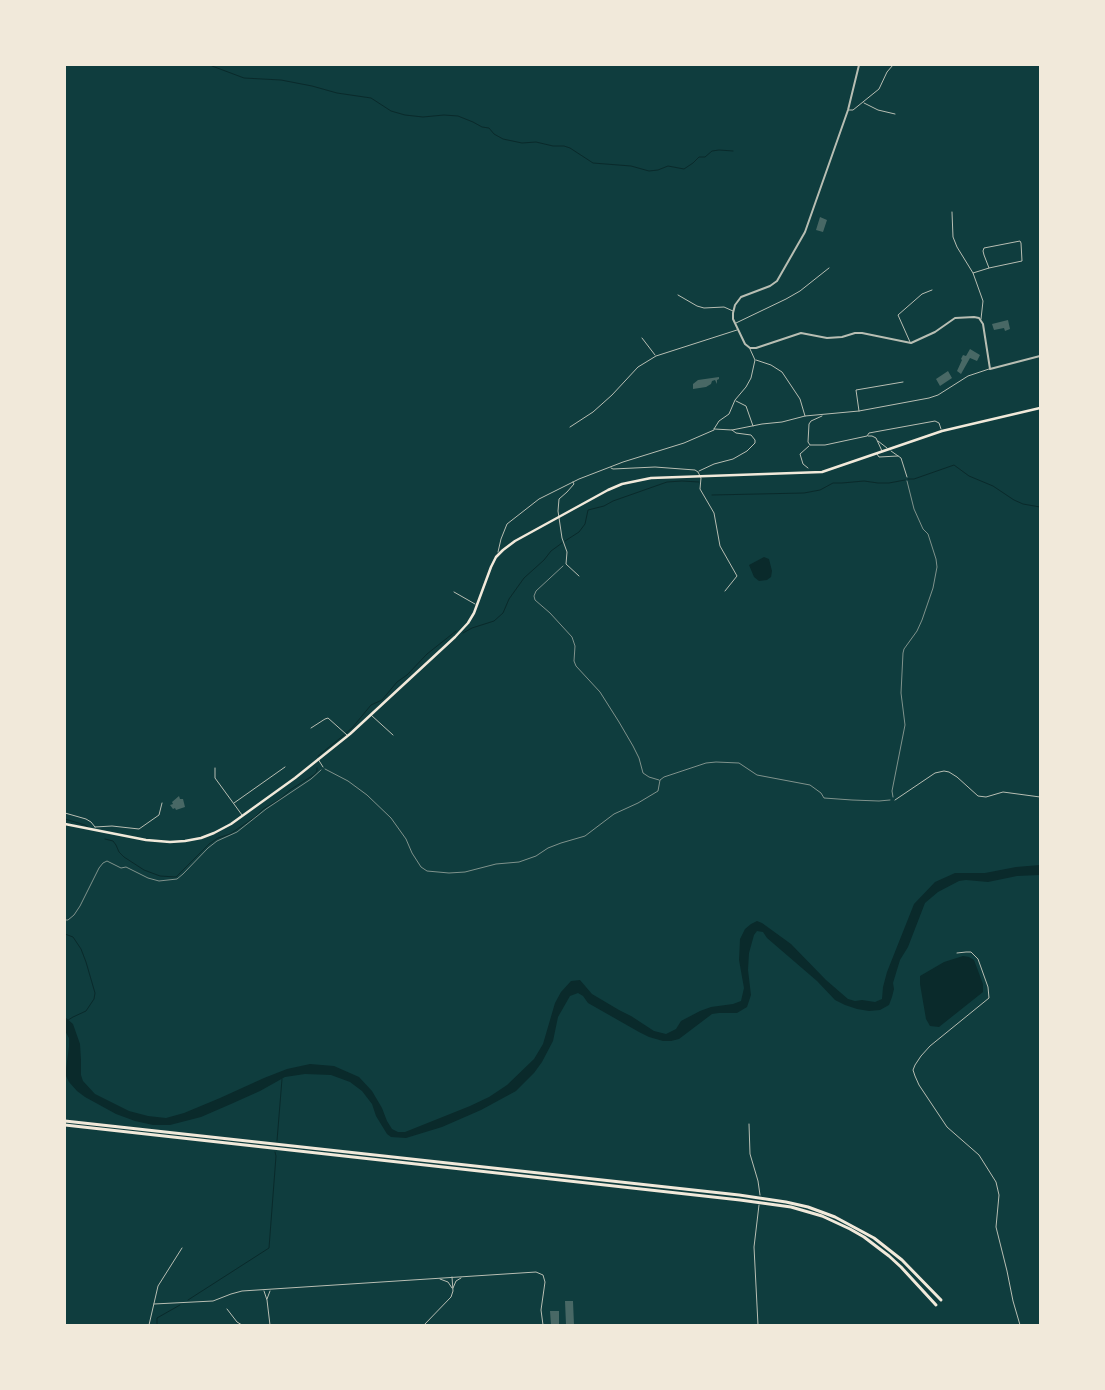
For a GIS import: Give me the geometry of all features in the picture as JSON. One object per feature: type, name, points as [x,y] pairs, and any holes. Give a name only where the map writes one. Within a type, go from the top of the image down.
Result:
[{"type":"highway","points":[[65,1121],[747,1200],[794,1208],[829,1219],[864,1237],[901,1267],[936,1305]]},
{"type":"highway","points":[[65,1125],[748,1196],[802,1206],[840,1220],[874,1238],[902,1260],[941,1300]]},
{"type":"main road","points":[[65,824],[153,842],[185,841],[214,833],[242,816],[295,778],[347,736],[455,637],[468,623],[478,606],[488,573],[499,554],[515,541],[622,484],[651,478],[816,472],[834,468],[942,432],[1040,408]]},
{"type":"street","points":[[714,429],[717,423],[729,414],[735,401],[749,382],[755,360],[733,319],[736,302],[741,297],[775,283],[808,227],[848,110],[858,65]]},
{"type":"street","points":[[848,110],[853,110],[879,89],[887,72],[893,65]]},
{"type":"street","points":[[864,102],[878,110],[896,114]]},
{"type":"street","points":[[952,212],[955,242],[959,252],[973,273],[984,301],[981,319],[984,326],[990,369]]},
{"type":"street","points":[[973,273],[1022,261],[1020,241],[984,248],[984,255],[989,268]]},
{"type":"street","points":[[735,323],[800,291],[829,268]]},
{"type":"street","points":[[911,343],[898,315],[922,294],[932,290]]},
{"type":"street","points":[[678,295],[704,308],[724,307],[733,311]]},
{"type":"street","points":[[750,348],[756,348],[801,333],[827,338],[862,333],[911,343],[935,332],[955,318],[974,317],[981,319]]},
{"type":"street","points":[[570,427],[593,412],[638,367],[656,356],[738,330]]},
{"type":"street","points":[[642,338],[656,356]]},
{"type":"street","points":[[499,554],[499,546],[504,530],[510,522],[536,501],[573,482],[610,467],[684,443],[714,429],[732,430],[782,422],[805,416],[859,411],[932,397],[968,376],[1040,356]]},
{"type":"street","points":[[755,360],[771,365],[782,372],[800,399],[805,416]]},
{"type":"street","points":[[859,411],[856,390],[903,382]]},
{"type":"street","points":[[735,401],[746,406],[753,426]]},
{"type":"street","points":[[810,445],[808,442],[809,424],[822,415]]},
{"type":"street","points":[[868,436],[869,433],[935,421],[939,422],[942,432]]},
{"type":"street","points":[[698,472],[747,451],[755,443],[751,435],[736,433],[732,430]]},
{"type":"street","points":[[808,468],[803,464],[800,454],[810,445],[825,445],[874,436],[887,448]]},
{"type":"street","points":[[878,441],[882,452]]},
{"type":"street","points":[[891,451],[902,460],[907,477]]},
{"type":"street","points":[[877,454],[879,456],[898,456]]},
{"type":"street","points":[[610,467],[613,469],[655,467],[695,470],[698,472],[701,478],[700,489],[713,511],[720,546],[737,576],[725,591]]},
{"type":"street","points":[[573,482],[574,484],[559,499],[559,516],[562,538],[567,552],[566,564],[578,576]]},
{"type":"street","points":[[454,592],[478,606]]},
{"type":"street","points":[[371,714],[393,735]]},
{"type":"street","points":[[310,728],[328,718],[347,736]]},
{"type":"street","points":[[318,759],[323,767]]},
{"type":"street","points":[[234,804],[285,767]]},
{"type":"street","points":[[215,768],[215,778],[242,816]]},
{"type":"street","points":[[895,800],[934,773],[944,771],[950,772],[976,795],[983,798],[1003,792],[1040,797]]},
{"type":"street","points":[[95,827],[112,826],[139,829],[159,815],[162,803]]},
{"type":"street","points":[[65,813],[86,819],[91,822],[97,831]]},
{"type":"street","points":[[957,953],[971,952],[978,959],[988,987],[989,998],[920,1056],[915,1065],[915,1076],[947,1127],[979,1155],[996,1182],[999,1195],[996,1227],[1020,1325]]},
{"type":"street","points":[[749,1124],[750,1154],[760,1195]]},
{"type":"street","points":[[758,1205],[754,1247],[758,1325]]},
{"type":"street","points":[[149,1325],[160,1283],[182,1248]]},
{"type":"street","points":[[154,1304],[213,1301],[235,1292],[533,1272],[543,1275],[545,1285],[541,1313],[543,1325]]},
{"type":"street","points":[[452,1291],[456,1281],[464,1276]]},
{"type":"street","points":[[424,1325],[452,1295],[452,1277]]},
{"type":"street","points":[[439,1278],[448,1282],[452,1291]]},
{"type":"street","points":[[264,1290],[270,1325]]},
{"type":"street","points":[[267,1300],[270,1290]]},
{"type":"street","points":[[228,1308],[237,1322],[242,1325]]},
{"type":"path","points":[[65,920],[74,915],[80,906],[103,863],[107,861],[121,868],[126,867],[158,881],[177,879],[217,841],[236,832],[311,779],[323,767],[367,795],[391,818],[406,839],[421,867],[427,871],[449,873],[465,872],[496,864],[519,862],[536,856],[548,848],[585,836],[614,814],[658,791],[660,780],[664,777],[706,763],[735,762],[744,765],[757,775],[810,785],[821,793],[824,798],[895,800],[892,792],[905,725],[901,693],[903,653],[922,620],[933,588],[937,567],[928,534],[914,509],[907,477]]},
{"type":"path","points":[[566,564],[536,591],[535,600],[572,637],[575,646],[574,661],[576,666],[600,692],[619,722],[639,758],[643,773],[660,780]]},
{"type":"water","points":[[764,557],[769,559],[772,571],[771,577],[767,580],[759,581],[754,577],[749,565]]},
{"type":"water","points":[[1040,865],[1040,875],[1017,876],[988,882],[959,881],[938,892],[925,903],[908,947],[900,960],[889,1005],[880,1010],[857,1009],[835,1000],[817,981],[767,938],[763,932],[757,931],[749,953],[748,970],[751,995],[747,1007],[737,1013],[712,1014],[679,1039],[663,1041],[639,1032],[588,1003],[578,993],[570,996],[558,1017],[553,1041],[542,1062],[516,1091],[481,1110],[442,1127],[406,1138],[391,1137],[387,1134],[376,1116],[372,1104],[362,1091],[350,1082],[331,1075],[305,1074],[285,1077],[260,1091],[201,1117],[170,1125],[153,1125],[116,1114],[77,1091],[66,1076],[69,1038],[65,1031],[65,1017],[73,1024],[80,1044],[81,1075],[83,1081],[95,1094],[129,1111],[166,1118],[184,1113],[287,1069],[310,1064],[334,1066],[359,1077],[372,1091],[392,1129],[398,1132],[405,1132],[470,1106],[489,1097],[507,1085],[534,1059],[543,1044],[555,1003],[561,992],[571,981],[580,980],[592,994],[654,1031],[666,1034],[676,1029],[681,1021],[700,1011],[741,1001],[744,988],[739,960],[740,939],[745,929],[757,921],[791,944],[826,980],[848,999],[875,1002],[882,999],[887,972],[914,904],[935,882],[955,873],[985,873]]},
{"type":"water","points":[[963,956],[974,960],[983,984],[983,992],[939,1027],[930,1026],[926,1019],[920,976],[944,962]]},
{"type":"building","points":[[820,217],[827,220],[823,232],[816,230]]},
{"type":"building","points":[[1008,320],[1010,329],[1005,331],[1004,328],[994,330],[992,324]]},
{"type":"building","points":[[970,349],[980,355],[977,361],[970,358],[961,374],[957,371],[961,359],[963,355],[966,356]]},
{"type":"building","points":[[948,371],[952,378],[940,386],[936,379]]},
{"type":"building","points":[[719,377],[717,384],[715,380],[706,387],[693,389],[693,384],[698,380]]},
{"type":"building","points":[[179,796],[180,799],[183,799],[185,807],[173,809],[170,805]]},
{"type":"building","points":[[565,1301],[573,1301],[574,1325],[566,1325]]},
{"type":"building","points":[[550,1311],[559,1311],[559,1325],[551,1325]]},
{"type":"waterway","points":[[212,66],[244,78],[281,80],[337,93],[371,98],[391,111],[405,115],[423,117],[458,116],[482,127],[489,128],[494,134],[503,139],[522,143],[536,142],[553,146],[564,146],[593,163],[631,166],[649,171],[668,166],[684,169],[699,157],[705,157],[712,151],[733,151]]},
{"type":"waterway","points":[[908,479],[914,479],[954,465],[969,476],[993,486],[1014,500],[1023,504],[1040,507]]},
{"type":"waterway","points":[[712,495],[804,493],[820,490],[833,483],[864,481],[889,483],[905,480]]},
{"type":"waterway","points":[[565,541],[579,532],[585,524],[588,510],[604,506],[667,482],[699,482]]},
{"type":"waterway","points":[[463,633],[494,621],[503,613],[509,599],[524,578],[551,551],[562,543]]},
{"type":"waterway","points":[[346,733],[371,705],[382,700],[397,682],[407,675],[427,654],[456,631]]},
{"type":"waterway","points":[[318,756],[344,735]]},
{"type":"waterway","points":[[105,839],[113,841],[124,857],[144,870],[160,876],[176,877],[209,844],[218,838],[230,834],[255,817],[263,809],[315,774],[317,768]]},
{"type":"waterway","points":[[65,819],[89,828]]},
{"type":"waterway","points":[[65,934],[73,937],[81,949],[95,993],[94,999],[86,1011],[65,1022]]},
{"type":"waterway","points":[[277,1141],[282,1079]]},
{"type":"waterway","points":[[188,1300],[269,1248],[275,1152]]},
{"type":"waterway","points":[[157,1325],[157,1318],[180,1305]]}]
